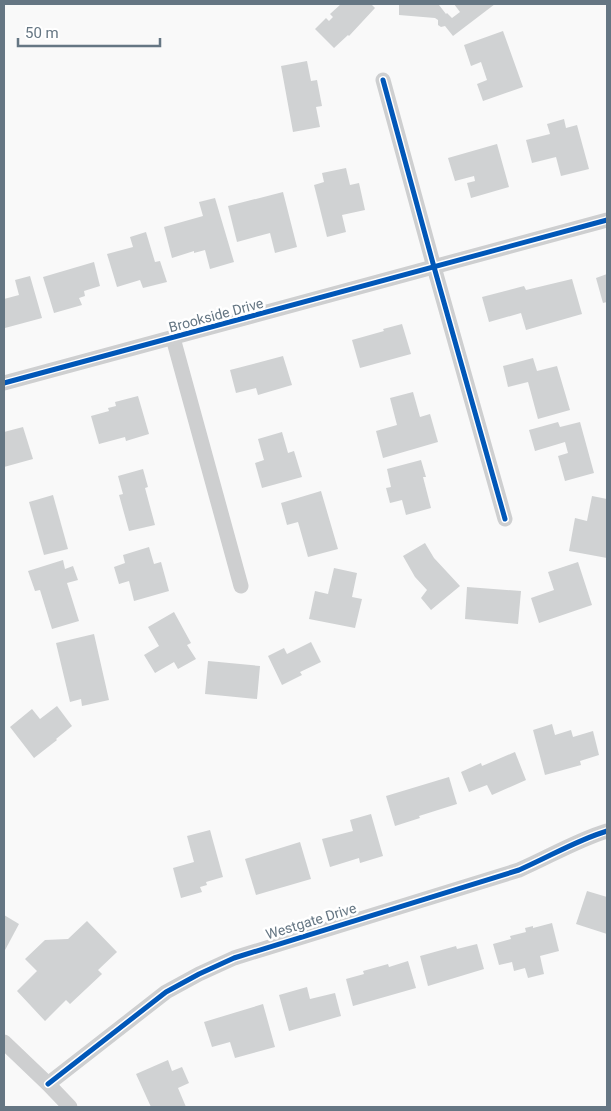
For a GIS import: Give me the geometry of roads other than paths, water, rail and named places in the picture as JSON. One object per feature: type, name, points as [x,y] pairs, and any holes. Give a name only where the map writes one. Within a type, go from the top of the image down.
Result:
[{"type":"street","points":[[383,80],[506,519]]},
{"type":"street","name":"Brookside Drive","points":[[4,383],[607,220]]},
{"type":"street","name":"Brookside Drive","points":[[173,338],[241,586]]},
{"type":"street","name":"Westgate Drive","points":[[48,1084],[166,992],[234,958],[519,870],[553,855],[586,837],[607,831]]},
{"type":"street","points":[[4,1042],[70,1107]]}]
